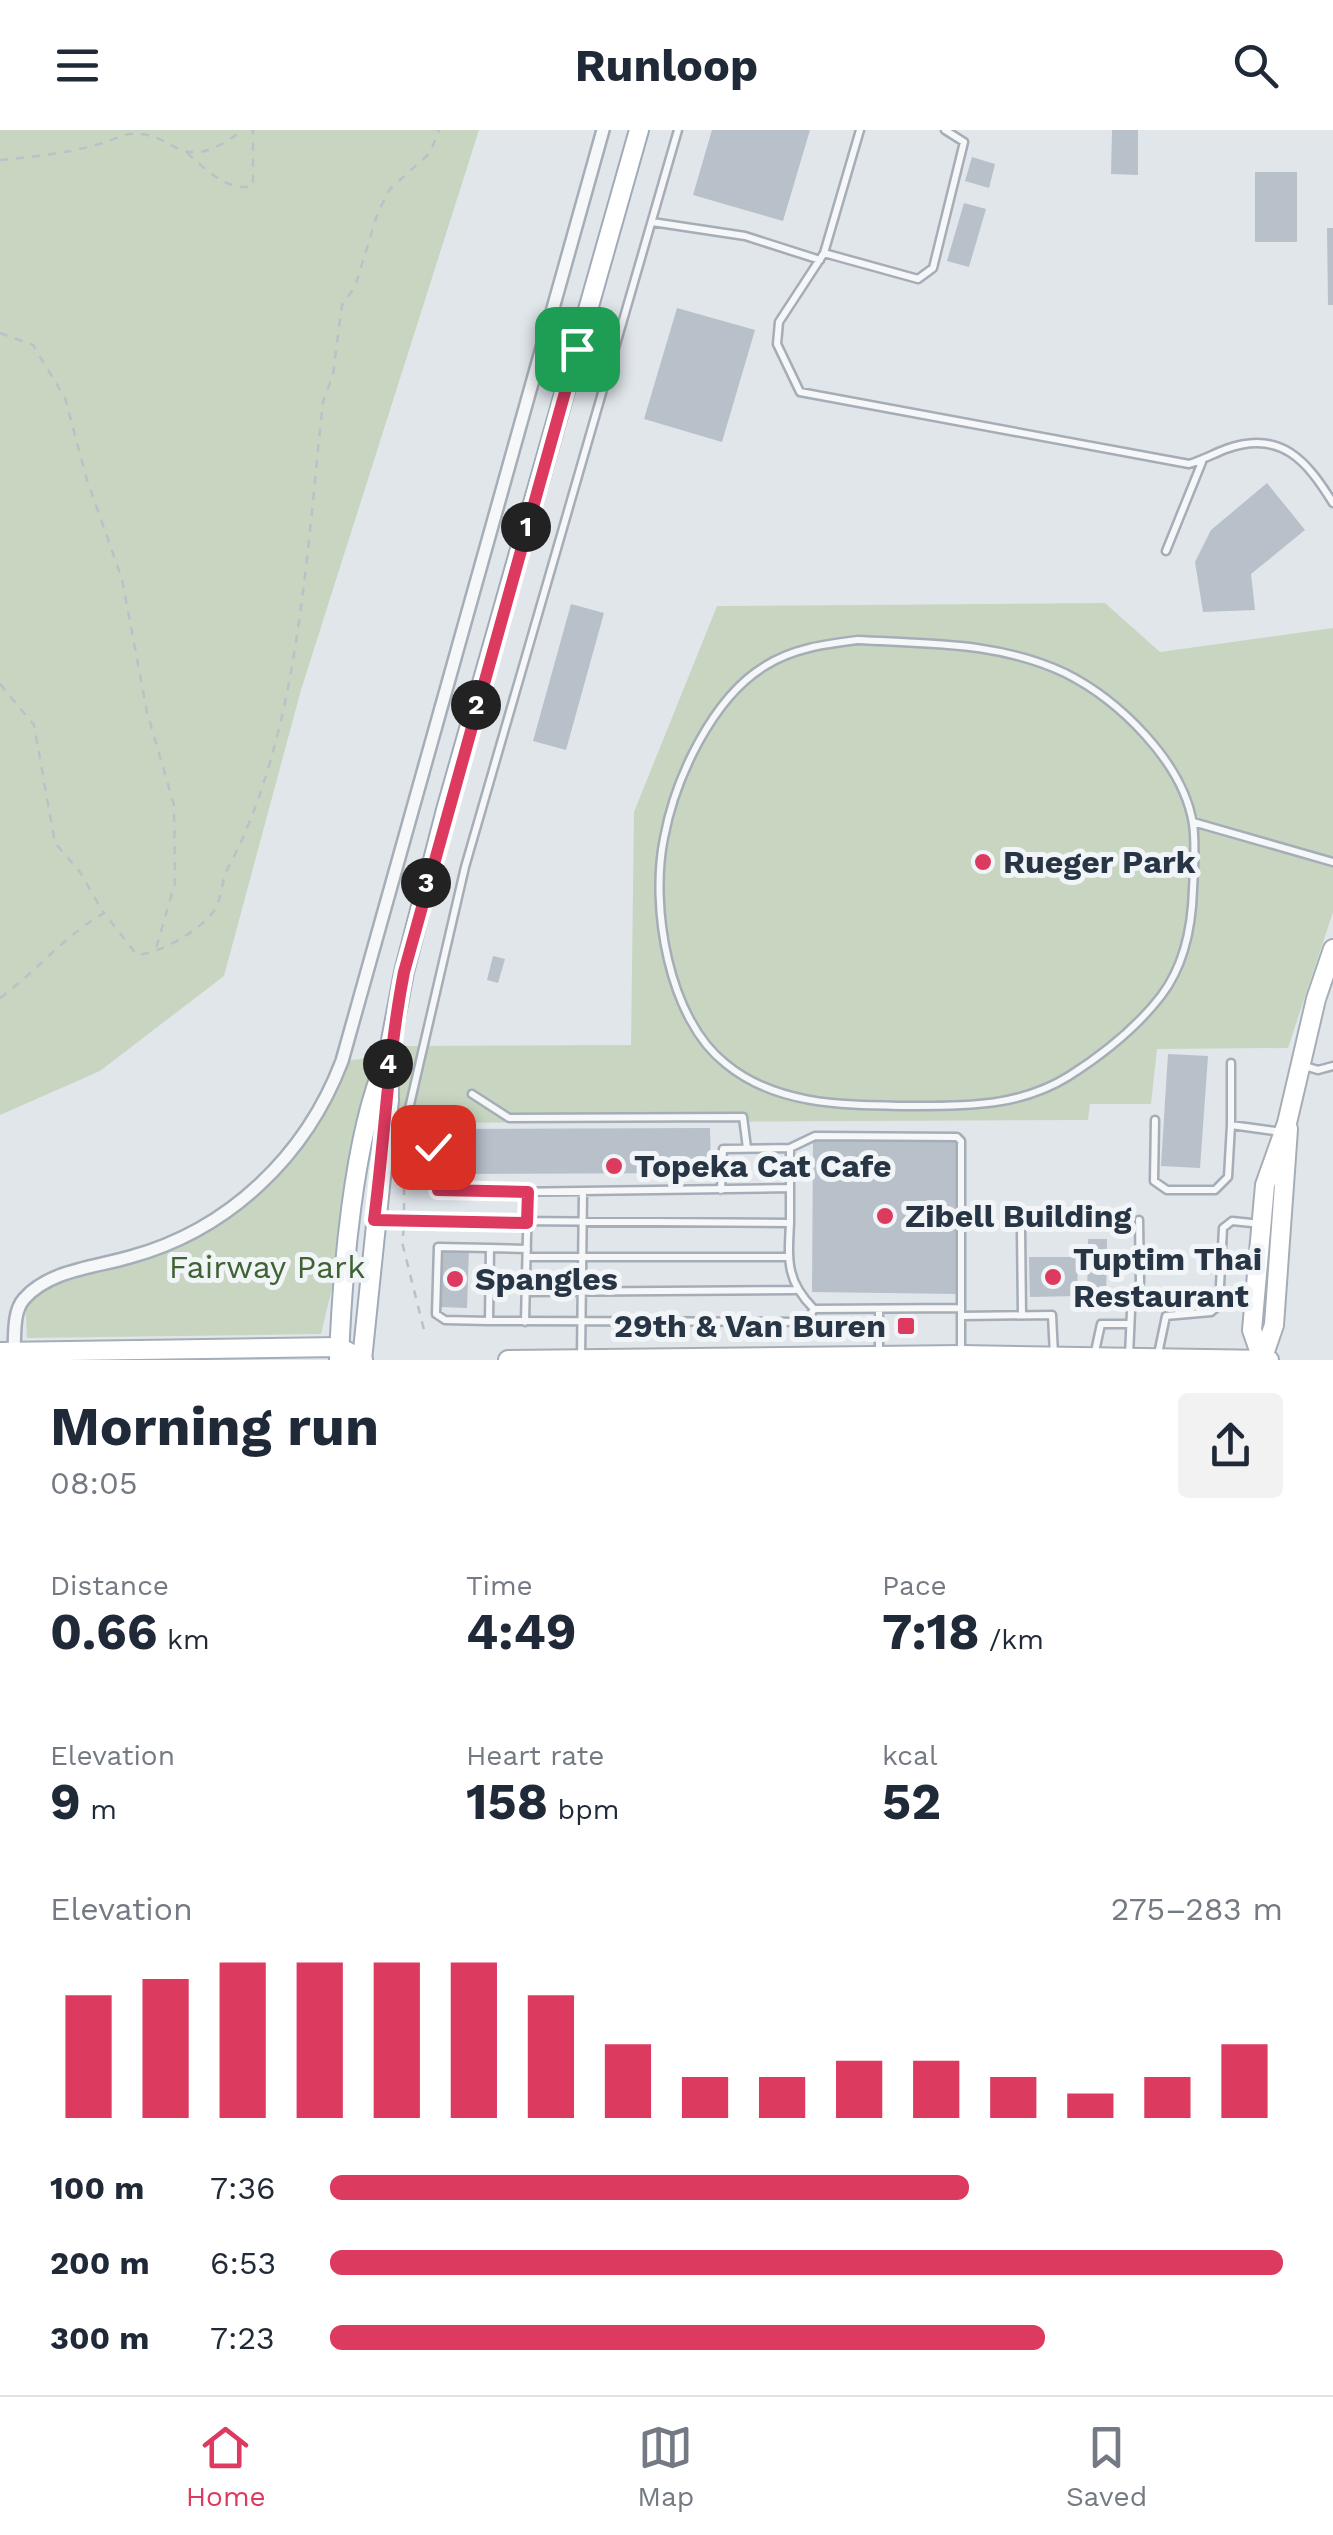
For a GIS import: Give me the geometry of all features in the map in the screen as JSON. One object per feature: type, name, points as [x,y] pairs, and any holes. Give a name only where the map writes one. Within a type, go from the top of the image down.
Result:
[{"type":"main road","points":[[339,1354],[352,1209],[376,1084],[388,1056],[426,884],[639,130]]},
{"type":"main road","points":[[1265,1360],[1252,1330],[1264,1185],[1285,1128],[1333,949]]},
{"type":"main road","points":[[7,1351],[339,1354],[362,1360],[389,1100],[388,1056]]},
{"type":"main road","points":[[1265,1360],[1274,1325],[1285,1128]]},
{"type":"main road","points":[[508,1360],[961,1356],[1265,1360]]},
{"type":"street","points":[[7,1351],[25,1298],[76,1270],[132,1257],[187,1236],[238,1205],[308,1129],[332,1085],[603,130]]},
{"type":"lane","points":[[408,1114],[466,866],[678,130]]},
{"type":"lane","points":[[860,130],[822,256],[783,312],[776,334],[782,358],[800,392],[1190,464],[1238,446],[1283,448],[1306,462],[1333,503]]},
{"type":"lane","points":[[652,222],[745,236],[918,278],[933,268],[964,142],[945,130]]},
{"type":"lane","points":[[1166,551],[1203,460]]},
{"type":"lane","points":[[858,640],[975,646],[1029,658],[1070,676],[1143,734],[1170,766],[1193,822],[1192,919],[1178,966],[1162,995],[1124,1035],[1070,1076],[1029,1098],[963,1106],[856,1105],[797,1098],[757,1084],[723,1063],[693,1027],[675,988],[662,908],[663,839],[688,766],[736,691],[764,666],[809,646],[858,640]]},
{"type":"lane","points":[[1193,822],[1333,862]]},
{"type":"lane","points":[[1155,1120],[1154,1180],[1167,1190],[1215,1190],[1228,1177],[1232,1063]]},
{"type":"lane","points":[[1300,1065],[1318,1070],[1333,1066]]},
{"type":"lane","points":[[472,1094],[509,1118],[743,1118],[747,1148]]},
{"type":"lane","points":[[1231,1125],[1285,1128]]},
{"type":"lane","points":[[721,1190],[723,1149],[790,1148],[814,1136],[957,1136],[961,1141],[961,1356]]},
{"type":"lane","points":[[433,1147],[438,1190],[790,1188]]},
{"type":"lane","points":[[790,1148],[788,1257],[795,1290],[814,1308],[1052,1315],[1054,1357]]},
{"type":"lane","points":[[525,1322],[528,1192]]},
{"type":"lane","points":[[570,1359],[581,1324],[583,1192]]},
{"type":"lane","points":[[374,1220],[790,1223]]},
{"type":"lane","points":[[1129,1358],[1130,1324],[1140,1282],[1139,1220]]},
{"type":"lane","points":[[1158,1359],[1166,1316],[1211,1312],[1220,1305],[1224,1228],[1232,1221],[1260,1224]]},
{"type":"lane","points":[[1020,1230],[1022,1314]]},
{"type":"lane","points":[[788,1257],[582,1257],[438,1247],[436,1299],[440,1319],[581,1324],[806,1322],[814,1308]]},
{"type":"lane","points":[[489,1321],[490,1248]]},
{"type":"lane","points":[[526,1292],[795,1290]]},
{"type":"lane","points":[[879,1309],[879,1358]]},
{"type":"lane","points":[[1097,1358],[1101,1324],[1130,1324]]},
{"type":"path","points":[[184,151],[196,154],[219,148],[243,130]]},
{"type":"path","points":[[0,160],[92,146],[132,133],[150,134],[184,151],[220,180],[242,188],[252,186],[253,130]]},
{"type":"path","points":[[0,684],[34,725],[55,842],[80,872],[136,956],[154,954],[212,915],[269,775],[297,620],[323,402],[333,374],[342,305],[355,287],[378,212],[390,189],[430,153],[438,130]]},
{"type":"path","points":[[0,333],[33,344],[65,398],[87,480],[122,579],[147,712],[174,805],[175,883],[154,954]]},
{"type":"path","points":[[0,998],[26,979],[74,930],[104,913]]},
{"type":"green space","points":[[0,130],[479,130],[301,690],[224,976],[100,1071],[0,1115]]},
{"type":"green space","name":"Rueger Park","points":[[1105,603],[1160,652],[1333,628],[1333,912],[1288,1048],[1157,1049],[1151,1104],[1090,1104],[1088,1120],[393,1123],[404,1046],[631,1045],[634,812],[717,606]]},
{"type":"green space","name":"Fairway Park","points":[[388,1056],[321,1334],[27,1338],[25,1297],[75,1270],[159,1248],[238,1205],[308,1129],[342,1061]]},
{"type":"building","points":[[712,130],[810,130],[783,221],[693,195]]},
{"type":"building","points":[[1112,130],[1138,130],[1138,175],[1111,174]]},
{"type":"building","points":[[972,157],[995,164],[989,188],[965,181]]},
{"type":"building","points":[[1255,172],[1297,172],[1297,242],[1255,242]]},
{"type":"building","points":[[964,203],[986,209],[969,267],[947,261]]},
{"type":"building","points":[[1327,228],[1333,228],[1333,305],[1328,305]]},
{"type":"building","points":[[677,308],[755,330],[722,442],[644,419]]},
{"type":"building","points":[[1267,483],[1305,530],[1251,574],[1255,610],[1203,612],[1195,562],[1211,530]]},
{"type":"building","points":[[571,604],[604,613],[566,750],[533,741]]},
{"type":"building","points":[[493,956],[505,959],[498,983],[487,980]]},
{"type":"building","points":[[1168,1054],[1208,1056],[1200,1168],[1161,1166]]},
{"type":"building","points":[[710,1128],[711,1173],[444,1174],[444,1129]]},
{"type":"building","name":"Zibell Building","points":[[813,1139],[959,1141],[958,1294],[812,1292]]},
{"type":"building","points":[[1088,1239],[1107,1239],[1106,1303],[1087,1303]]},
{"type":"building","name":"Spangles","points":[[443,1249],[469,1250],[467,1308],[441,1307]]},
{"type":"building","name":"Tuptim Thai Restaurant","points":[[1029,1257],[1077,1257],[1078,1296],[1030,1297]]},
{"type":"place","name":"Rueger Park","points":[[983,862]]},
{"type":"place","name":"Topeka Cat Cafe","points":[[614,1166]]},
{"type":"place","name":"Zibell Building","points":[[885,1216]]},
{"type":"place","name":"Tuptim Thai Restaurant","points":[[1053,1277]]},
{"type":"place","name":"Spangles","points":[[455,1279]]},
{"type":"place","name":"29th & Van Buren","points":[[906,1326]]},
{"type":"route","points":[[433,1147],[434,1185],[438,1190],[528,1192],[527,1223],[374,1220],[389,1100],[388,1056],[404,972],[577,349]]}]
